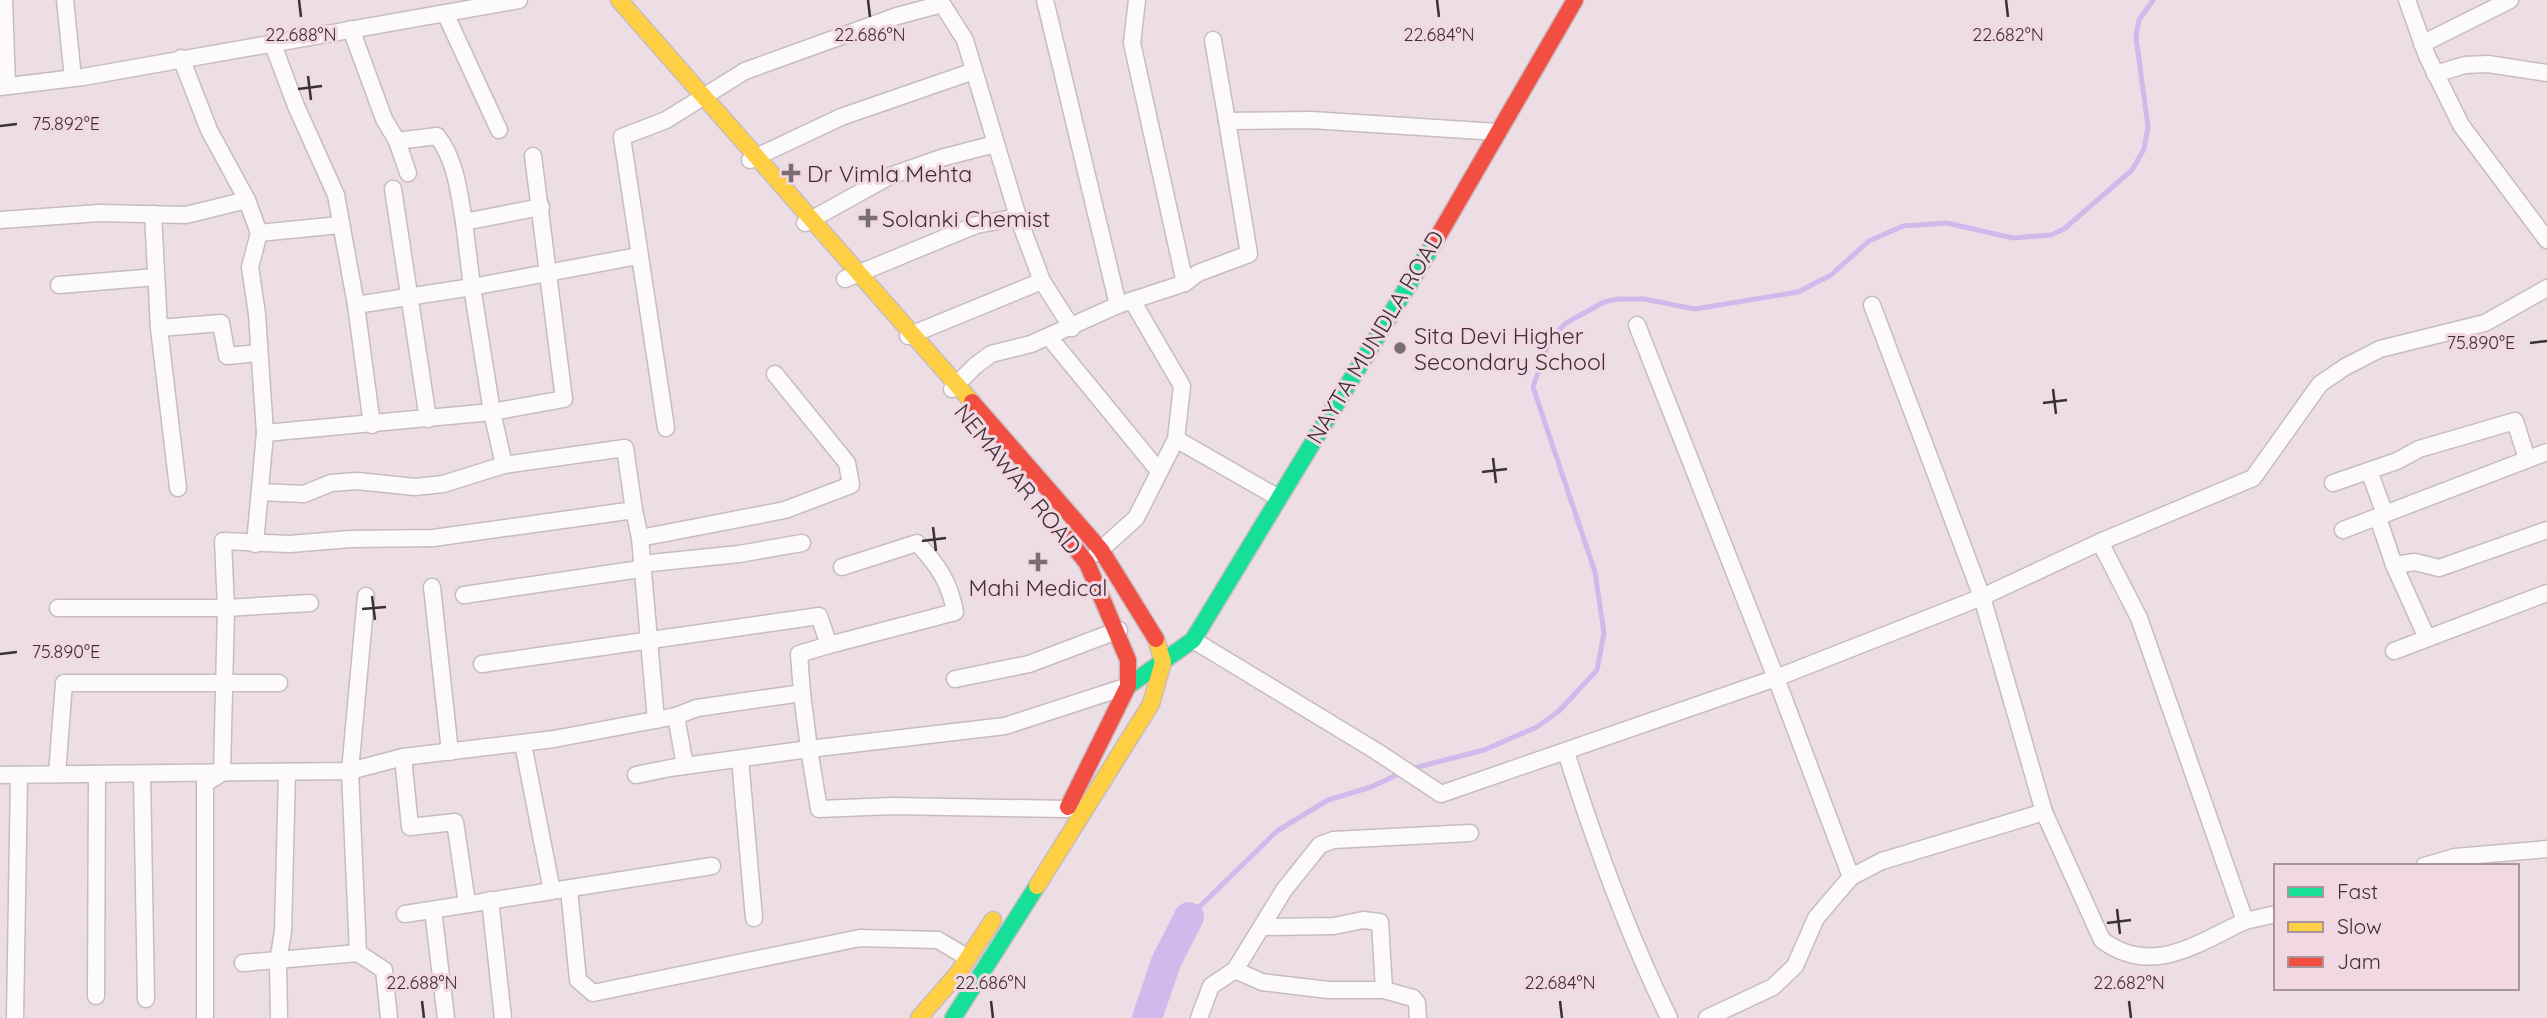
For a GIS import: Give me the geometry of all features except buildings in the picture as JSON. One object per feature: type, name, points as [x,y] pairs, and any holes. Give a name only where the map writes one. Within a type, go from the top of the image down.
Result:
[{"type":"main road","name":"NEMAWAR ROAD","points":[[604,0],[698,98]]},
{"type":"main road","name":"NEMAWAR ROAD","points":[[619,0],[698,98],[852,277],[952,390],[1101,550],[1154,631],[1163,662]]},
{"type":"main road","name":"NAYTA MUNDLA ROAD","points":[[1128,686],[1193,640],[1575,0]]},
{"type":"main road","name":"NEMAWAR ROAD","points":[[952,390],[1087,563],[1119,630],[1128,660],[1128,686]]},
{"type":"main road","points":[[952,1018],[1151,704],[1163,662]]},
{"type":"main road","points":[[1044,843],[1067,809],[1128,686]]},
{"type":"main road","points":[[922,1015],[968,958],[1006,901]]},
{"type":"street","points":[[4,0],[3,87],[73,78],[519,0]]},
{"type":"street","points":[[65,0],[73,78]]},
{"type":"street","points":[[1045,0],[1126,303],[1182,386],[1176,439],[1158,471],[1148,499],[1136,518],[1087,563]]},
{"type":"street","points":[[1136,0],[1132,43],[1185,283]]},
{"type":"street","points":[[2407,0],[2422,44],[2461,125],[2547,240]]},
{"type":"street","points":[[2422,44],[2510,0]]},
{"type":"street","points":[[666,428],[622,137],[666,120],[745,71],[941,2],[965,40],[1018,217],[1042,281],[1072,328]]},
{"type":"street","points":[[445,13],[499,130]]},
{"type":"street","points":[[351,29],[384,119],[397,141],[408,173]]},
{"type":"street","points":[[952,390],[991,354],[1049,337],[1126,303],[1185,283],[1198,273],[1249,254],[1213,40]]},
{"type":"street","points":[[272,42],[296,106],[336,195],[356,305],[372,425]]},
{"type":"street","points":[[181,58],[209,130],[247,200],[259,233],[250,267],[265,433],[255,544]]},
{"type":"street","points":[[2435,74],[2465,65],[2488,64],[2547,73]]},
{"type":"street","points":[[751,160],[841,117],[974,71]]},
{"type":"street","points":[[1227,121],[1311,120],[1498,132]]},
{"type":"street","points":[[397,141],[437,136],[453,165],[492,412],[504,465]]},
{"type":"street","points":[[806,223],[890,176],[941,158],[996,145]]},
{"type":"street","points":[[265,433],[492,412],[564,399],[533,156]]},
{"type":"street","points":[[393,189],[412,298],[428,419]]},
{"type":"street","points":[[0,220],[99,213],[186,215],[247,200]]},
{"type":"street","points":[[464,222],[541,206]]},
{"type":"street","points":[[153,214],[159,328],[178,488]]},
{"type":"street","points":[[852,277],[976,225],[1018,217]]},
{"type":"street","points":[[259,233],[340,225]]},
{"type":"street","points":[[356,305],[412,298],[638,256]]},
{"type":"street","points":[[59,285],[156,277]]},
{"type":"street","points":[[906,337],[1042,281]]},
{"type":"street","points":[[1193,640],[1376,751],[1441,794],[1776,678],[1982,597],[2100,542],[2253,478],[2320,384],[2345,367],[2380,349],[2485,323],[2547,288]]},
{"type":"street","points":[[1872,305],[1982,597],[2045,812],[2102,940],[2119,953],[2141,958],[2169,956],[2245,921],[2274,914]]},
{"type":"street","points":[[159,328],[221,323],[227,356],[259,353]]},
{"type":"street","points":[[1637,325],[1851,877]]},
{"type":"street","points":[[1049,337],[1158,471]]},
{"type":"street","points":[[640,538],[785,510],[847,490],[851,485],[847,463],[775,374]]},
{"type":"street","points":[[2333,483],[2419,449],[2515,421],[2541,458],[2343,530]]},
{"type":"street","points":[[1176,439],[1278,497]]},
{"type":"street","points":[[260,492],[304,494],[331,483],[356,481],[415,486],[443,484],[504,465],[625,448],[640,538],[656,720]]},
{"type":"street","points":[[2369,471],[2394,565],[2427,638]]},
{"type":"street","points":[[222,773],[226,608],[223,541],[255,544],[433,538],[634,510]]},
{"type":"street","points":[[2394,565],[2415,562],[2439,568],[2547,530]]},
{"type":"street","points":[[2100,542],[2139,618],[2245,921]]},
{"type":"street","points":[[464,594],[641,566],[739,555],[802,543]]},
{"type":"street","points":[[842,567],[917,543],[935,562],[951,587],[955,612],[799,654],[809,749],[819,809],[892,806],[1067,809]]},
{"type":"street","points":[[432,587],[450,752]]},
{"type":"street","points":[[2394,651],[2547,593]]},
{"type":"street","points":[[358,953],[350,771],[366,596]]},
{"type":"street","points":[[58,608],[226,608],[310,603]]},
{"type":"street","points":[[482,664],[819,616],[830,645]]},
{"type":"street","points":[[955,679],[1029,664],[1119,630]]},
{"type":"street","points":[[57,774],[64,683],[279,683]]},
{"type":"street","points":[[636,775],[809,749],[1006,726],[1128,686]]},
{"type":"street","points":[[0,775],[350,771],[404,757],[523,744],[676,716],[698,708],[802,693]]},
{"type":"street","points":[[676,716],[685,766]]},
{"type":"street","points":[[523,744],[561,890],[578,980],[593,993],[860,938],[938,940],[968,958]]},
{"type":"street","points":[[1566,752],[1604,869],[1637,953],[1669,1018]]},
{"type":"street","points":[[404,757],[410,827],[455,822],[467,903]]},
{"type":"street","points":[[740,759],[754,918]]},
{"type":"street","points":[[205,1018],[205,783],[222,773]]},
{"type":"street","points":[[279,1018],[278,962],[283,931],[286,773]]},
{"type":"street","points":[[96,996],[97,774]]},
{"type":"street","points":[[142,774],[146,999]]},
{"type":"street","points":[[15,1018],[19,776]]},
{"type":"street","points":[[1706,1018],[1773,986],[1795,966],[1816,918],[1851,877],[1882,861],[2045,812]]},
{"type":"street","points":[[1199,1018],[1211,986],[1235,970],[1264,927],[1284,890],[1320,845],[1333,840],[1470,833]]},
{"type":"street","points":[[2431,864],[2455,857],[2547,849]]},
{"type":"street","points":[[405,914],[712,866]]},
{"type":"street","points":[[491,900],[503,1018]]},
{"type":"street","points":[[433,910],[446,1018]]},
{"type":"street","points":[[1264,927],[1334,926],[1363,920],[1380,922],[1384,990]]},
{"type":"street","points":[[243,963],[358,953],[384,970],[389,1018]]},
{"type":"street","points":[[1235,970],[1262,982],[1328,990],[1384,990],[1413,998],[1418,1018]]},
{"type":"street","points":[[922,1015],[952,1018]]},
{"type":"waterway","points":[[1410,769],[1484,750],[1537,727],[1559,711],[1597,670],[1604,633],[1595,572],[1533,387],[1550,339],[1566,323],[1604,302],[1618,299],[1644,299],[1695,309],[1798,292],[1831,275],[1869,241],[1903,226],[1947,223],[2013,238],[2051,235],[2064,229],[2132,170],[2144,149],[2148,127],[2136,37],[2139,20],[2153,0]]},
{"type":"waterway","points":[[1189,917],[1277,831],[1328,800],[1371,787],[1401,773]]},
{"type":"waterway","points":[[1147,1018],[1166,962],[1189,917]]},
{"type":"traffic: fast","points":[[1128,686],[1193,640],[1437,238]]},
{"type":"traffic: fast","points":[[953,1018],[1037,886]]},
{"type":"traffic: slow","points":[[619,0],[972,402]]},
{"type":"traffic: slow","points":[[1037,886],[1151,704],[1163,662],[1156,639]]},
{"type":"traffic: slow","points":[[919,1018],[958,973],[993,920]]},
{"type":"traffic: jam","points":[[1437,238],[1575,0]]},
{"type":"traffic: jam","points":[[972,402],[1101,550],[1156,639]]},
{"type":"traffic: jam","points":[[1067,538],[1087,563],[1128,660],[1128,686],[1068,807]]},
{"type":"place","name":"Dr Vimla Mehta","points":[[791,173]]},
{"type":"place","name":"Solanki Chemist","points":[[868,218]]},
{"type":"place","name":"Sita Devi Higher Secondary School","points":[[1400,348]]},
{"type":"place","name":"Mahi Medical","points":[[1038,562]]}]
